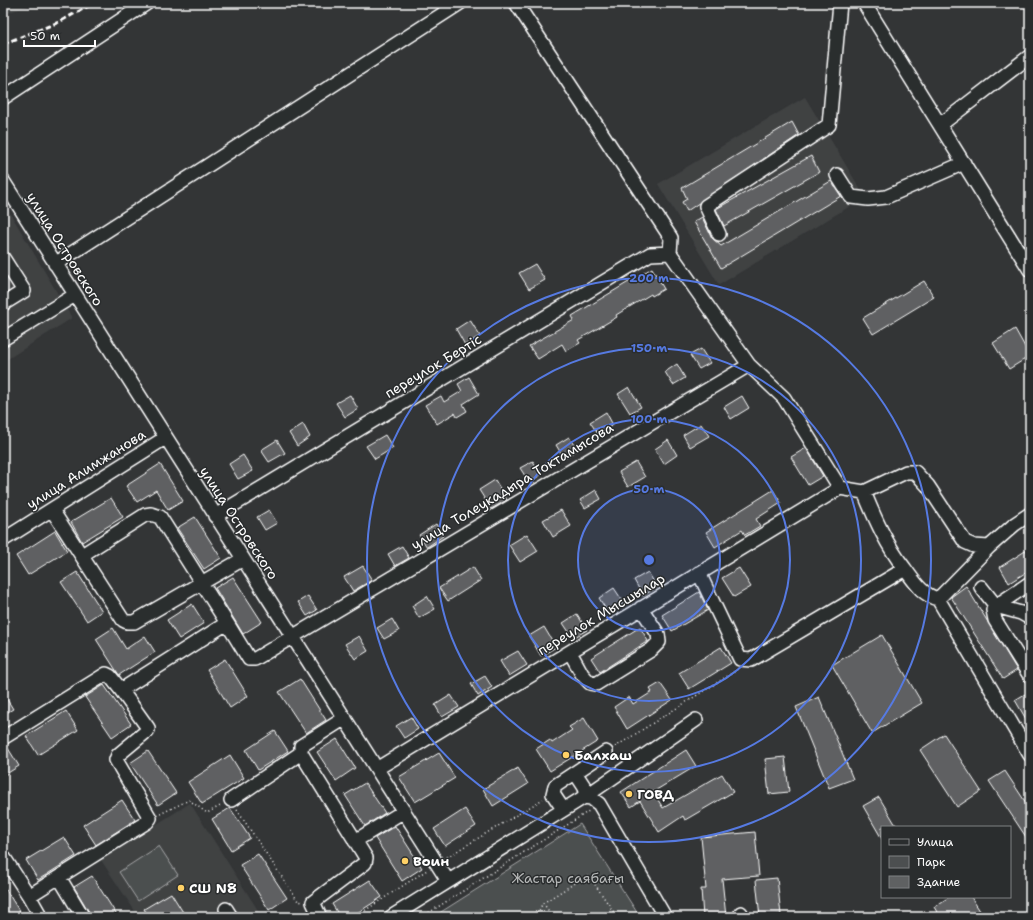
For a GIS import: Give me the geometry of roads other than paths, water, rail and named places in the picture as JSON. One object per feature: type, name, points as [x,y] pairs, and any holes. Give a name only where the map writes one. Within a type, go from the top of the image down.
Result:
[{"type":"street","points":[[3,98],[147,3]]},
{"type":"street","points":[[55,264],[460,3]]},
{"type":"street","points":[[516,3],[671,238],[670,253],[749,365],[784,398],[840,488],[864,492],[906,472],[915,472],[928,486],[965,542],[974,546],[989,547]]},
{"type":"street","points":[[719,234],[706,206],[829,125],[840,3]]},
{"type":"street","points":[[864,3],[1030,270]]},
{"type":"street","points":[[940,125],[1030,56]]},
{"type":"street","points":[[837,175],[851,197],[868,200],[886,197],[964,163]]},
{"type":"street","name":"улица Островского","points":[[3,181],[165,438],[378,768],[448,881]]},
{"type":"street","name":"переулок Бертіс","points":[[215,516],[650,254],[670,253]]},
{"type":"street","points":[[3,304],[24,291],[4,262]]},
{"type":"street","points":[[3,339],[75,294]]},
{"type":"street","name":"улица Толеукадыра Токтамысова","points":[[227,623],[250,660],[749,365]]},
{"type":"street","name":"улица Алимжанова","points":[[3,540],[165,438]]},
{"type":"street","name":"переулок Мысшылар","points":[[378,768],[840,488]]},
{"type":"street","points":[[864,492],[876,522],[897,559],[922,591],[930,597],[938,599],[1030,755]]},
{"type":"street","points":[[52,510],[123,620],[127,622],[134,622],[243,559]]},
{"type":"street","points":[[938,599],[989,547],[1014,524],[1030,514]]},
{"type":"street","points":[[82,555],[145,515],[156,515],[160,517],[227,623],[121,690]]},
{"type":"street","points":[[699,573],[740,659],[751,660],[905,569]]},
{"type":"street","points":[[1030,583],[996,606],[993,610],[995,620],[1030,676]]},
{"type":"street","points":[[981,587],[996,606],[1021,613],[1030,618]]},
{"type":"street","points":[[570,652],[582,674],[590,683],[596,684],[651,650],[659,642],[658,634],[641,608]]},
{"type":"street","points":[[3,738],[106,674],[110,676],[121,690],[148,728],[148,730],[118,755],[116,760],[150,818],[147,822],[29,896]]},
{"type":"street","points":[[320,917],[313,902],[365,864],[366,858],[301,753],[301,746],[345,718]]},
{"type":"street","points":[[391,917],[586,795],[696,720]]},
{"type":"street","points":[[563,809],[553,794],[555,786],[576,774],[606,752]]},
{"type":"street","points":[[230,800],[301,753]]},
{"type":"street","points":[[576,774],[586,795],[599,804],[664,917]]},
{"type":"street","points":[[355,841],[404,811]]},
{"type":"street","points":[[3,856],[41,917]]},
{"type":"street","points":[[59,877],[83,917]]},
{"type":"railway","points":[[3,44],[59,22],[94,3]]},
{"type":"place","name":"Балхаш","points":[[566,755]]},
{"type":"place","name":"ГОВД","points":[[629,794]]},
{"type":"place","name":"Воин","points":[[405,861]]},
{"type":"place","name":"СШ N8","points":[[181,888]]},
{"type":"park label","name":"Жастар саябағы","points":[[568,878]]}]
